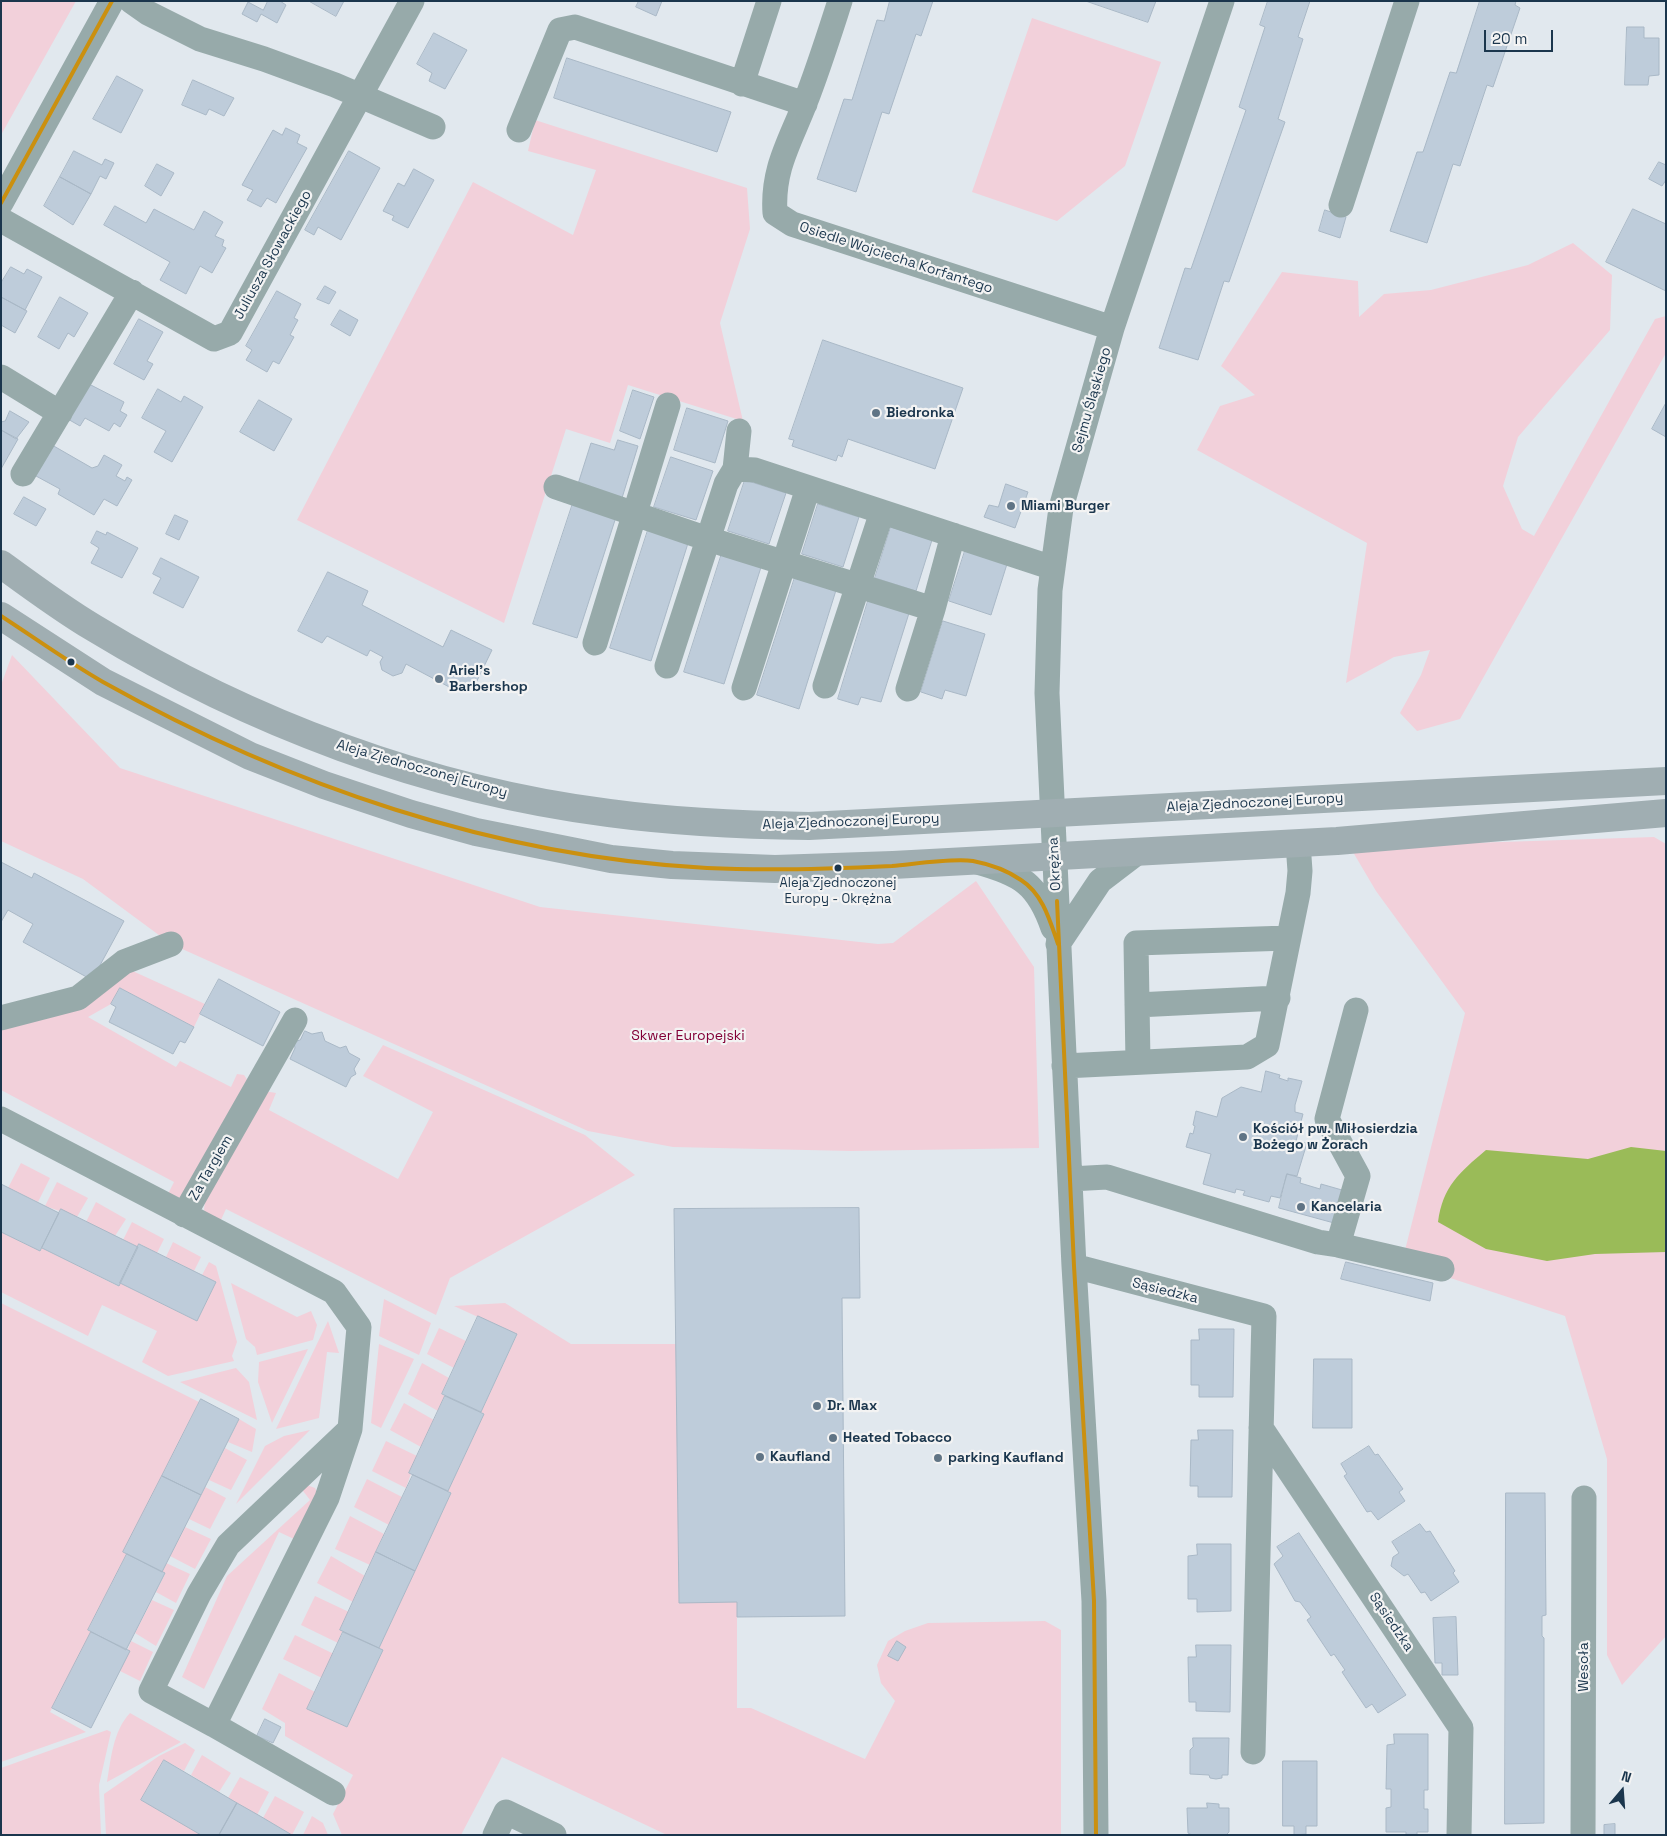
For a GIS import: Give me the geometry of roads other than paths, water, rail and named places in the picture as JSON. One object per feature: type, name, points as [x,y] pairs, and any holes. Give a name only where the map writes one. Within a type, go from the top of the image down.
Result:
[{"type":"main road","name":"Aleja Zjednoczonej Europy","points":[[1,564],[93,628],[245,708],[324,741],[465,785],[608,813],[734,825],[809,826],[1666,781]]},
{"type":"main road","points":[[1,616],[103,682],[250,756],[324,785],[476,832],[611,859],[672,865],[775,869],[972,861],[1298,843],[1660,815]]},
{"type":"street","points":[[1,203],[112,1]]},
{"type":"street","points":[[131,1],[148,13],[200,39],[264,59],[335,85],[360,98],[433,127]]},
{"type":"street","name":"Juliusza Słowackiego","points":[[1,220],[214,339],[230,333],[412,1]]},
{"type":"street","points":[[742,84],[769,1]]},
{"type":"street","name":"Sejmu Śląskiego","points":[[1052,814],[1047,693],[1050,590],[1061,508],[1112,328],[1222,1]]},
{"type":"street","points":[[1341,205],[1407,1]]},
{"type":"street","name":"Osiedle Wojciecha Korfantego","points":[[839,3],[805,104],[780,161],[774,191],[775,213],[792,224],[1112,328]]},
{"type":"street","points":[[518,130],[560,30],[575,27],[805,104]]},
{"type":"street","points":[[23,474],[132,292]]},
{"type":"street","points":[[1,377],[60,412]]},
{"type":"street","points":[[595,643],[668,405]]},
{"type":"street","points":[[667,666],[726,484],[735,470],[739,432]]},
{"type":"street","points":[[735,470],[754,470],[1052,568]]},
{"type":"street","points":[[556,487],[708,539],[933,609]]},
{"type":"street","points":[[744,688],[808,488]]},
{"type":"street","points":[[825,686],[882,512]]},
{"type":"street","points":[[908,689],[933,609],[953,535]]},
{"type":"street","name":"Okrężna","points":[[1052,814],[1074,1266],[1094,1601],[1096,1835]]},
{"type":"street","points":[[1064,1066],[1247,1057],[1267,1045],[1278,998],[1298,886],[1298,843]]},
{"type":"street","points":[[1058,944],[1100,881],[1138,852]]},
{"type":"street","name":"Okrężna","points":[[972,861],[1003,869],[1031,886],[1045,905],[1058,944]]},
{"type":"street","points":[[1138,1062],[1136,942],[1288,938]]},
{"type":"street","points":[[1,1018],[78,998],[124,962],[171,944]]},
{"type":"street","points":[[1137,1005],[1278,998]]},
{"type":"street","points":[[1338,1245],[1358,1176],[1327,1119],[1356,1010]]},
{"type":"street","name":"Za Targiem","points":[[1,1119],[184,1215],[295,1020]]},
{"type":"street","points":[[1070,1179],[1107,1177],[1318,1242],[1442,1270]]},
{"type":"street","points":[[184,1215],[334,1292],[358,1327],[350,1429],[327,1498],[214,1725]]},
{"type":"street","name":"Sąsiedzka","points":[[1074,1266],[1264,1316],[1253,1752]]},
{"type":"street","name":"Sąsiedzka","points":[[1261,1428],[1461,1728],[1459,1835]]},
{"type":"street","points":[[333,1794],[152,1691],[199,1594],[228,1545],[350,1429]]},
{"type":"street","name":"Wesoła","points":[[1583,1835],[1584,1498]]},
{"type":"street","points":[[495,1835],[506,1812],[554,1835]]},
{"type":"place","name":"Biedronka","points":[[876,413]]},
{"type":"place","name":"Miami Burger","points":[[1011,506]]},
{"type":"place","name":"Ariel's Barbershop","points":[[439,679]]},
{"type":"place","name":"Aleja Zjednoczonej Europy - Okrężna","points":[[838,868]]},
{"type":"place","name":"Kościół pw. Miłosierdzia Bożego w Żorach","points":[[1243,1137]]},
{"type":"place","name":"Kancelaria","points":[[1301,1207]]},
{"type":"place","name":"Dr. Max","points":[[817,1406]]},
{"type":"place","name":"Heated Tobacco","points":[[833,1438]]},
{"type":"place","name":"Kaufland","points":[[760,1457]]},
{"type":"place","name":"parking Kaufland","points":[[938,1458]]},
{"type":"park label","name":"Skwer Europejski","points":[[688,1036]]}]
